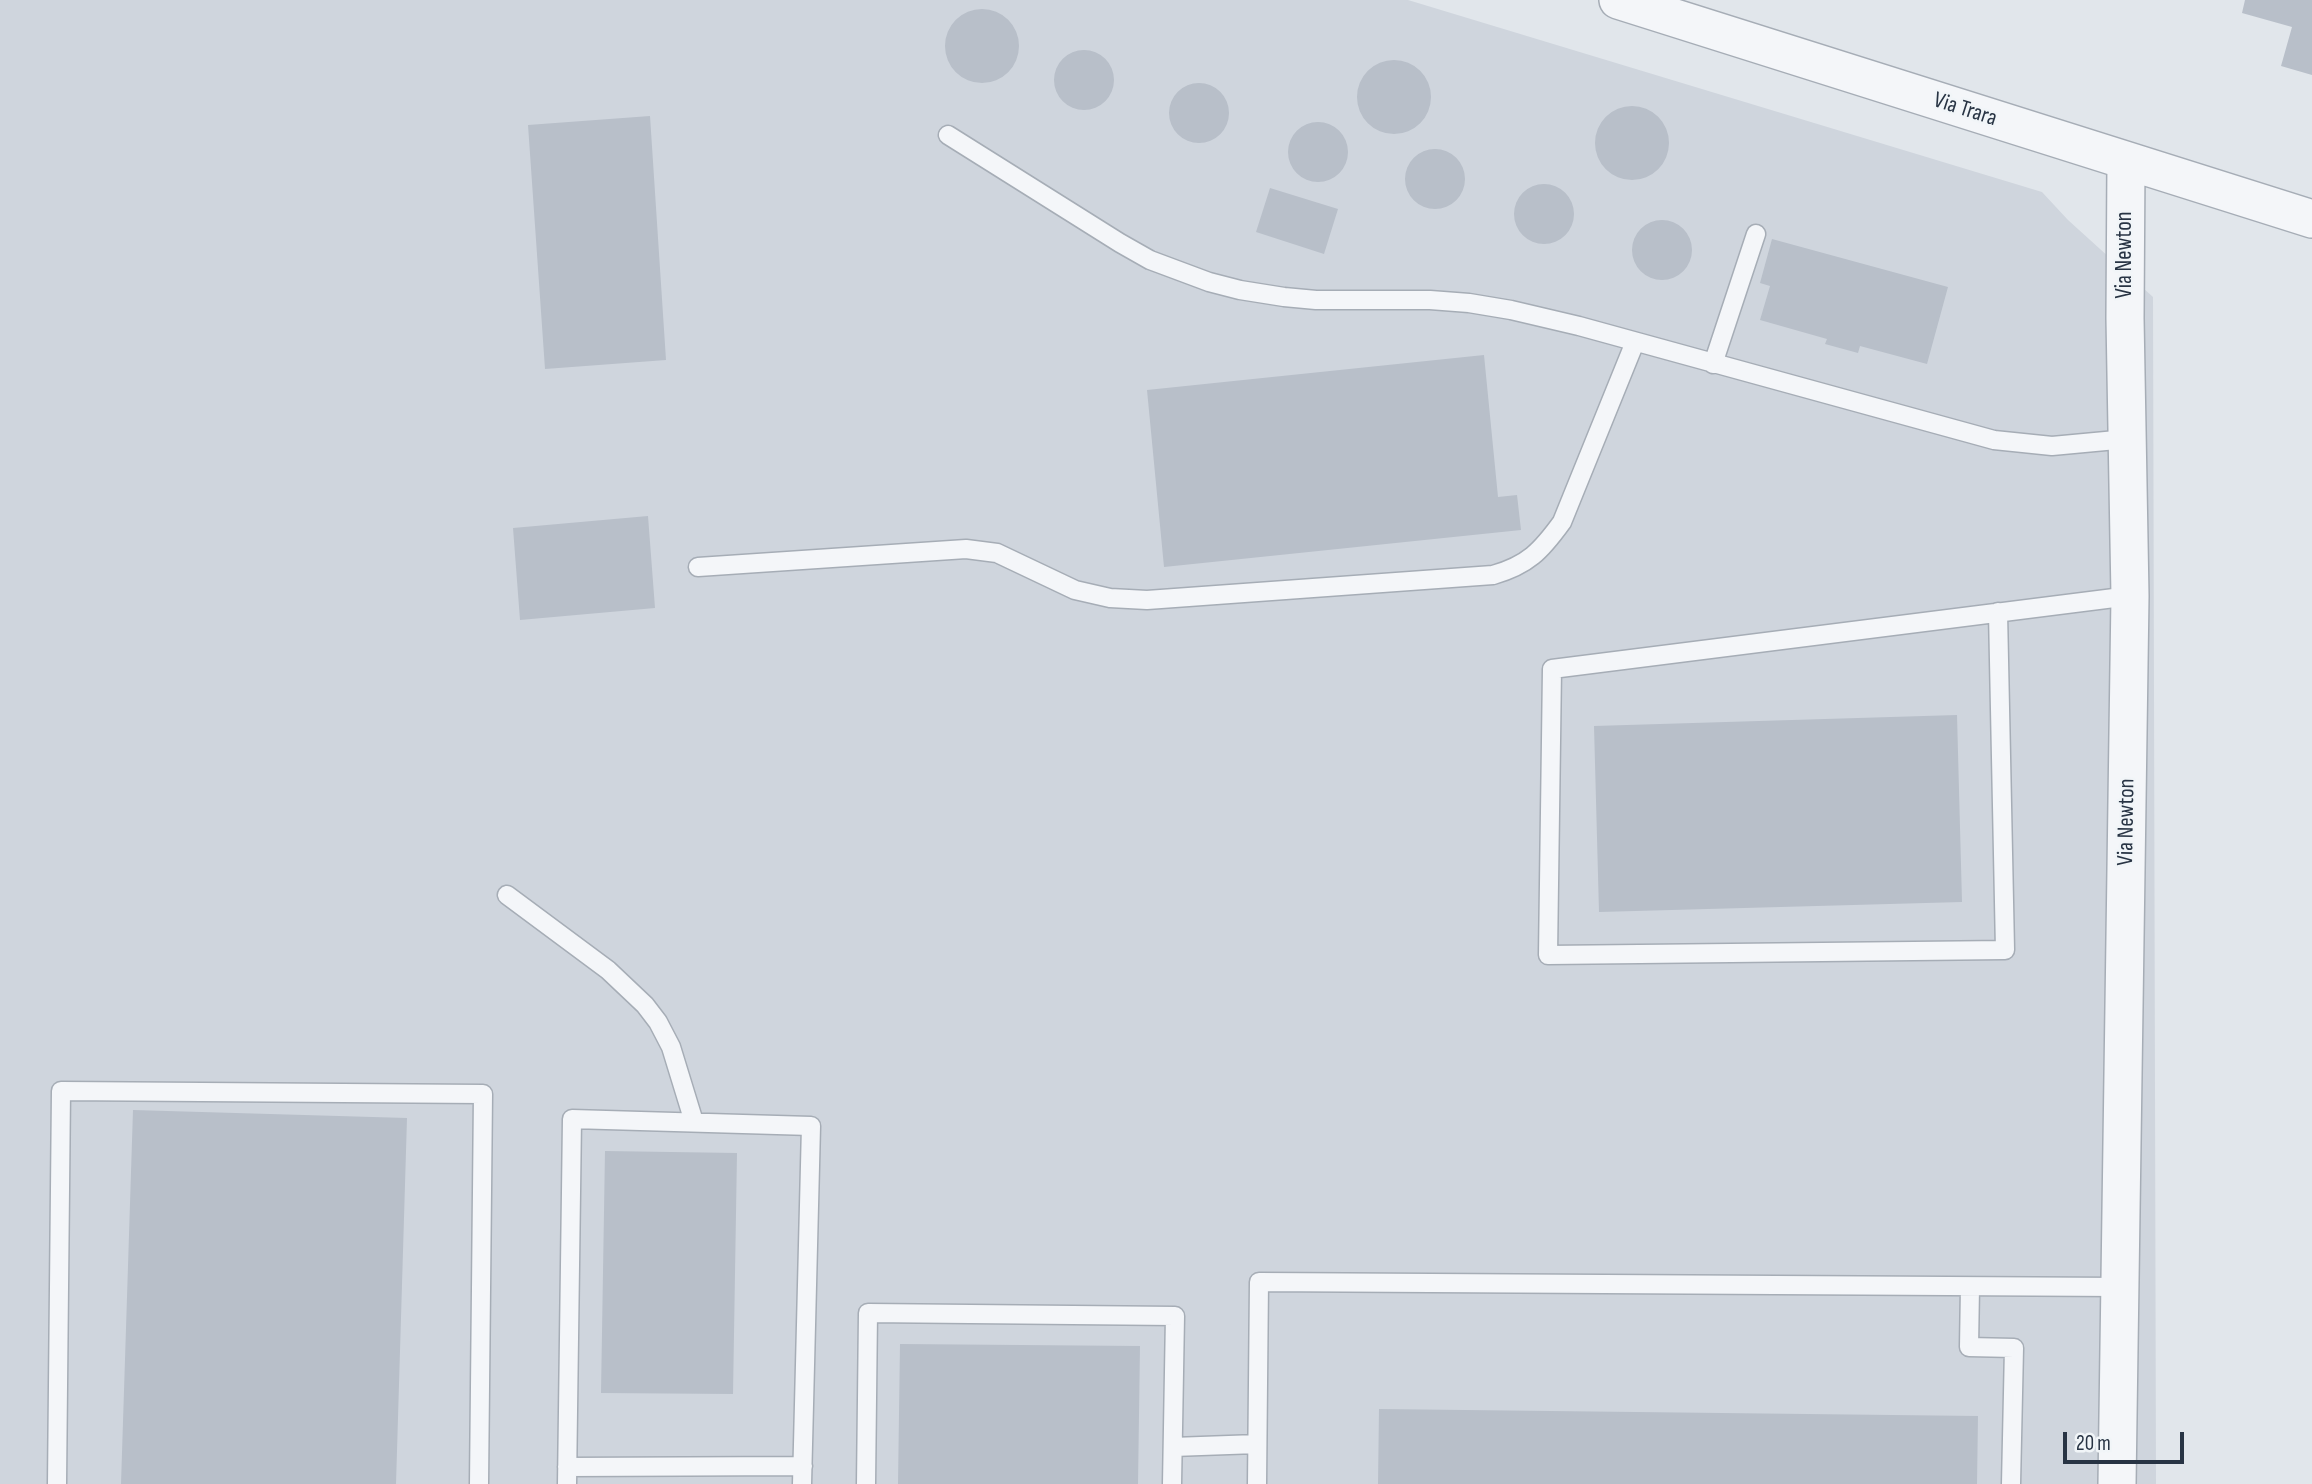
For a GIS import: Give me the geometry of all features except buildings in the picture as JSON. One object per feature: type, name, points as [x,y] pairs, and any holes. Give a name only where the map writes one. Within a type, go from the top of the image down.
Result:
[{"type":"street","name":"Via Trara","points":[[1618,0],[2312,219]]},
{"type":"street","name":"Via Newton","points":[[2117,1484],[2130,596],[2126,161]]},
{"type":"lane","points":[[948,135],[1150,260],[1209,282],[1240,290],[1316,300],[1388,298],[1469,303],[1579,326],[1994,440],[2052,446],[2127,439]]},
{"type":"lane","points":[[1713,363],[1756,234]]},
{"type":"lane","points":[[698,567],[966,549],[997,553],[1075,590],[1110,598],[1147,600],[1493,575],[1520,566],[1532,558],[1562,522],[1635,342]]},
{"type":"lane","points":[[1998,612],[2005,950],[1548,955],[1552,669],[1998,612],[2130,596]]},
{"type":"lane","points":[[507,895],[608,970],[645,1004],[671,1047],[694,1122]]},
{"type":"lane","points":[[57,1484],[61,1091],[75,1091],[483,1094],[479,1484]]},
{"type":"lane","points":[[802,1484],[803,1465],[811,1126],[572,1119],[567,1475],[803,1465]]},
{"type":"lane","points":[[1257,1484],[1259,1282],[2120,1287]]},
{"type":"lane","points":[[1970,1287],[1969,1347],[2014,1348],[2011,1484]]},
{"type":"lane","points":[[866,1484],[868,1313],[1175,1316],[1172,1484]]},
{"type":"lane","points":[[1173,1447],[1257,1444]]},
{"type":"shaded area","points":[[0,0],[1408,0],[2042,192],[2068,220],[2153,297],[2156,1484],[0,1484]]}]
